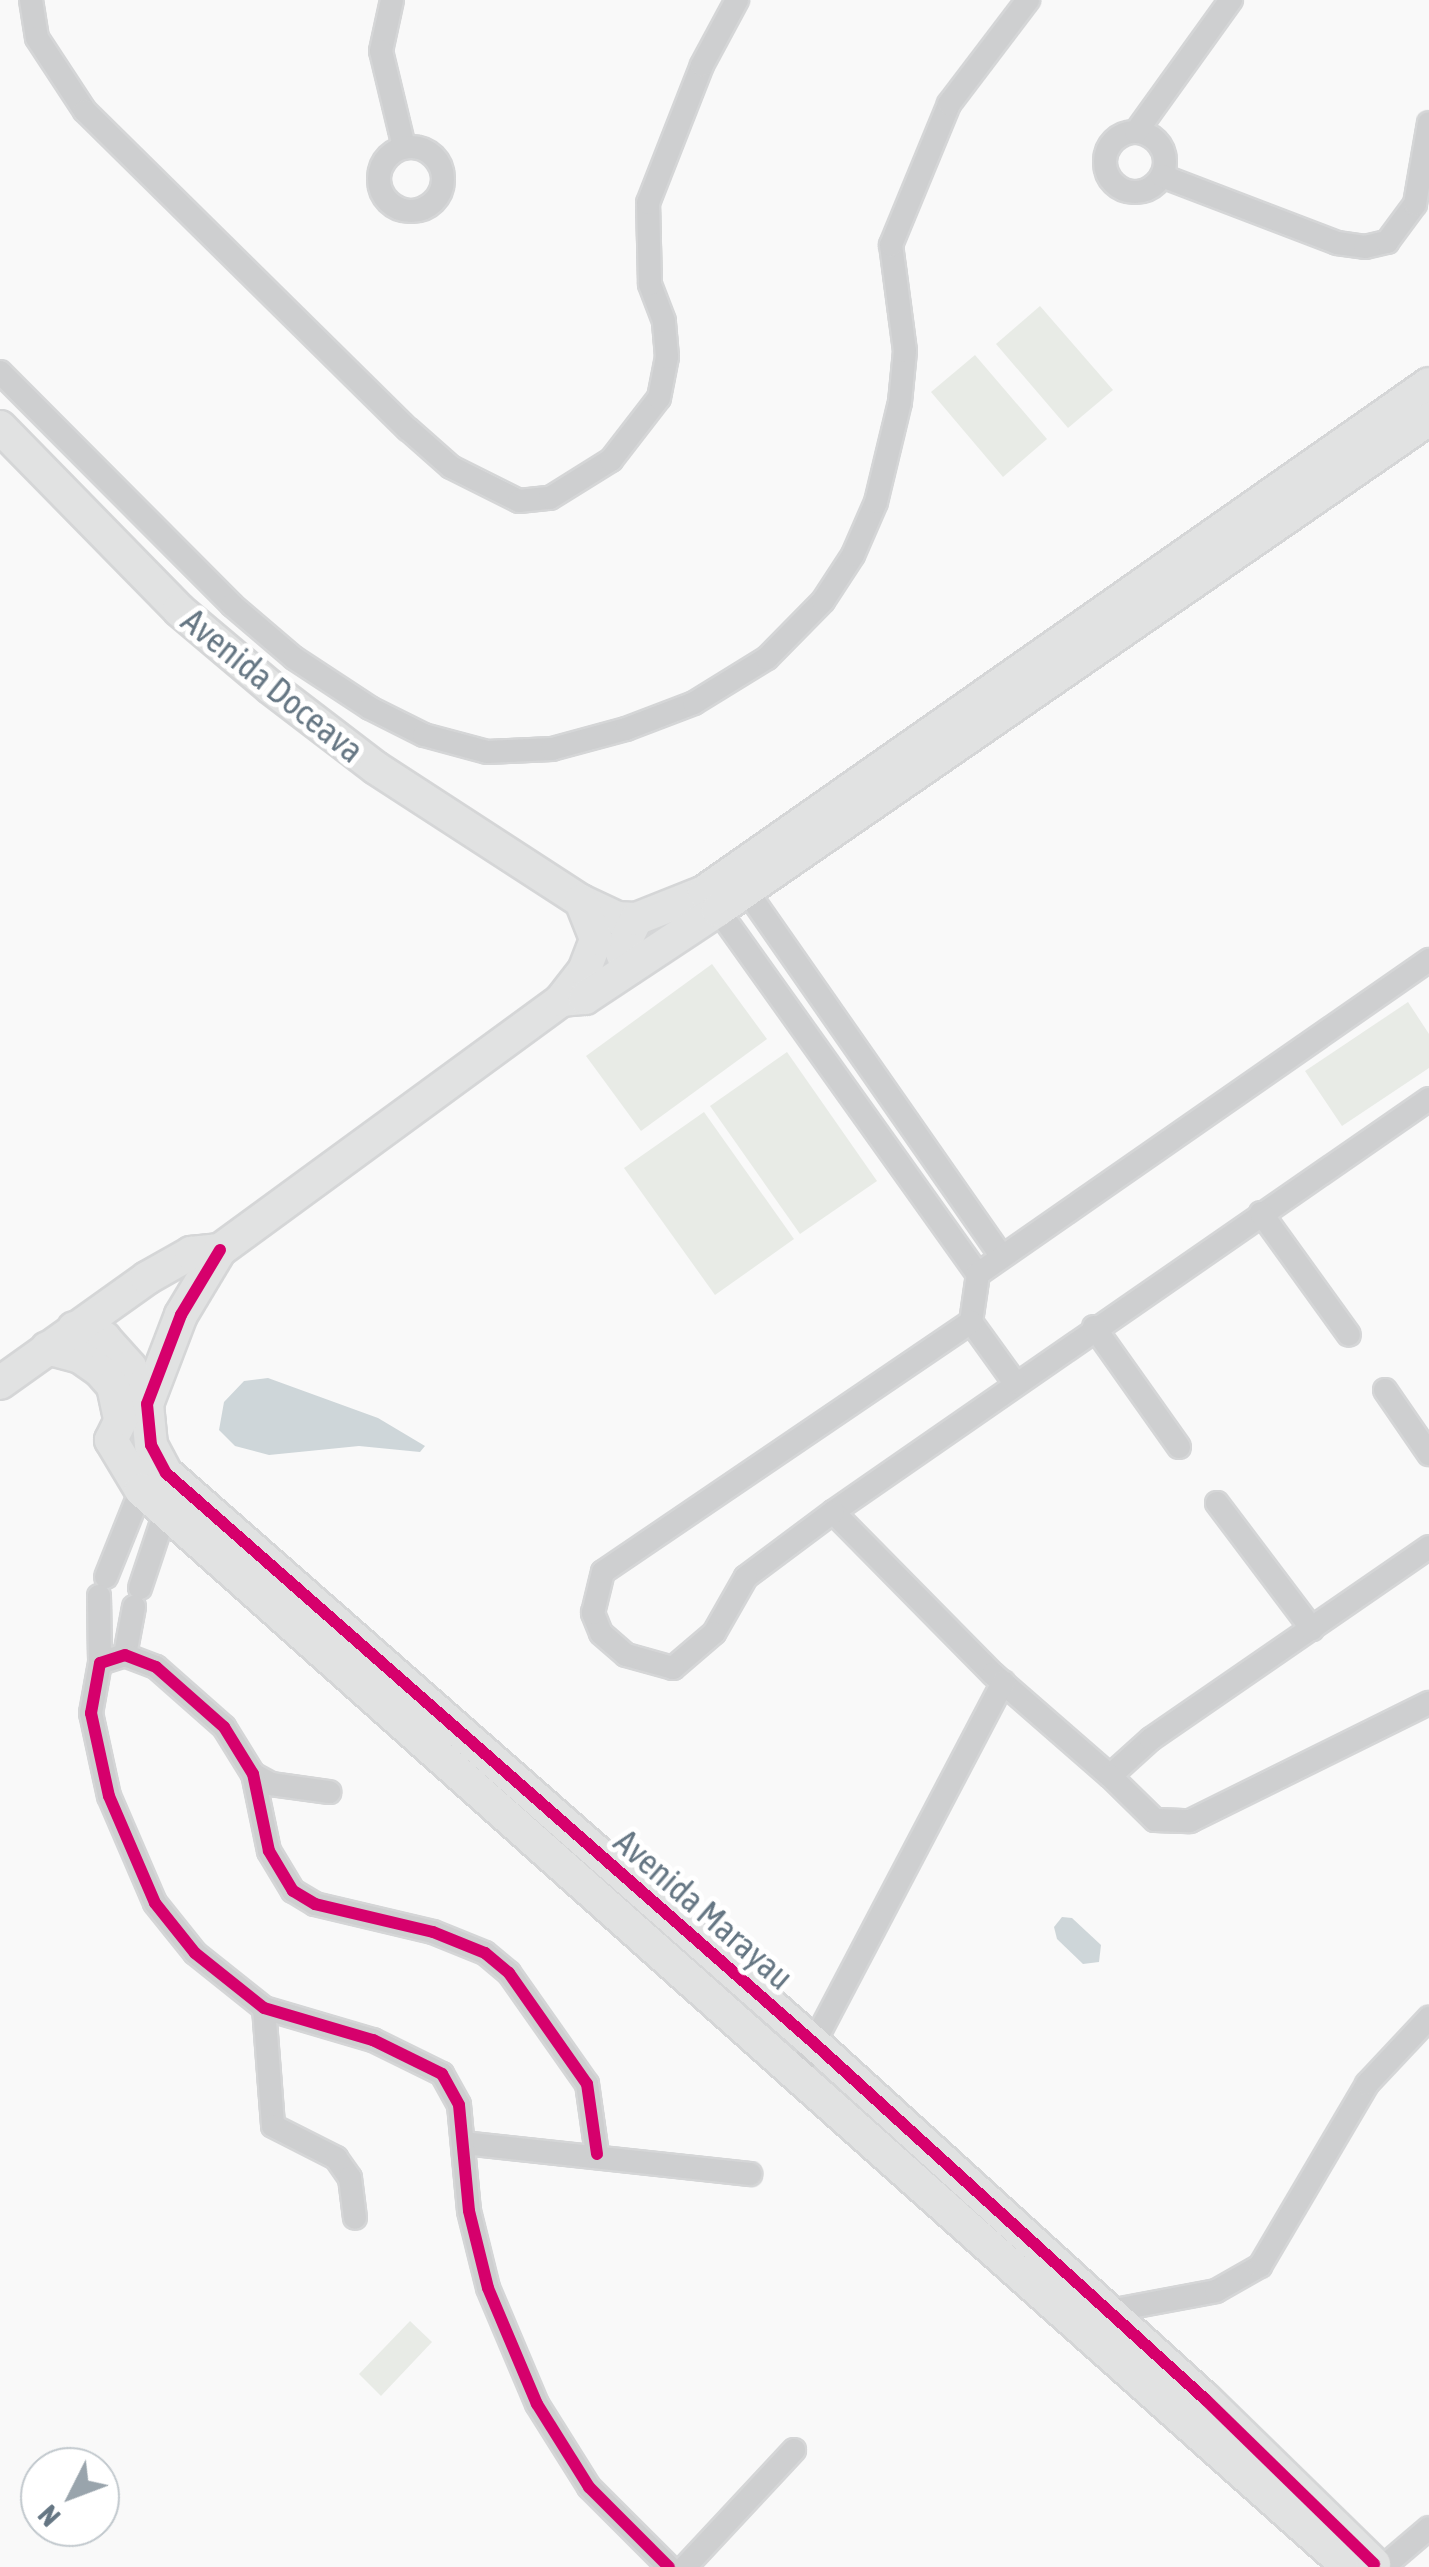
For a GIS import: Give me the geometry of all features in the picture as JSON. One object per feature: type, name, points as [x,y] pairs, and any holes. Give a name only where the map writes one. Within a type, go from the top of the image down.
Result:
[{"type":"street","points":[[31,0],[38,38],[85,111],[408,429],[451,467],[519,501],[550,498],[610,460],[636,436],[659,398],[667,357],[664,321],[650,284],[648,203],[702,65],[737,0]]},
{"type":"street","points":[[392,0],[381,50],[404,147]]},
{"type":"street","points":[[0,372],[232,605],[294,658],[370,708],[424,735],[486,752],[552,749],[626,729],[694,703],[767,658],[823,601],[853,554],[876,502],[900,402],[905,352],[891,245],[949,104],[1028,0]]},
{"type":"street","points":[[1162,176],[1138,192],[1111,182],[1104,163],[1110,144],[1136,132],[1231,0]]},
{"type":"street","points":[[1162,176],[1337,243],[1366,247],[1386,242],[1415,204],[1429,123]]},
{"type":"street","points":[[1136,132],[1161,147],[1162,176]]},
{"type":"street","points":[[628,969],[620,950],[636,919],[704,892],[1429,384]]},
{"type":"street","points":[[562,1000],[585,998],[718,910],[1429,418]]},
{"type":"street","name":"Avenida Doceava","points":[[0,427],[239,663],[376,768],[582,901],[617,918],[636,919]]},
{"type":"street","points":[[746,890],[1001,1255]]},
{"type":"street","points":[[0,1382],[74,1328],[191,1253],[220,1250],[562,1000],[584,971],[596,939],[582,901]]},
{"type":"street","points":[[718,910],[978,1274]]},
{"type":"street","points":[[1015,1383],[971,1322],[978,1274],[1429,960]]},
{"type":"street","points":[[971,1322],[603,1572],[593,1613],[602,1632],[626,1655],[672,1668],[714,1634],[746,1578],[833,1512],[1094,1328],[1428,1101]]},
{"type":"street","points":[[1262,1213],[1350,1336]]},
{"type":"street","name":"Avenida Marayau","points":[[220,1250],[181,1315],[148,1404],[152,1445],[166,1473],[815,2044],[1108,2311],[1377,2565]]},
{"type":"street","name":"Avenida Marayau","points":[[74,1328],[104,1338],[130,1367],[136,1389],[120,1418],[112,1449],[153,1500],[1066,2318],[1377,2565]]},
{"type":"street","points":[[1094,1328],[1179,1447]]},
{"type":"street","points":[[47,1348],[80,1357],[100,1371],[113,1386],[120,1418]]},
{"type":"street","points":[[1385,1390],[1429,1454]]},
{"type":"street","points":[[153,1500],[103,1587],[100,1663],[91,1713],[133,1864],[195,1953],[264,2008],[387,2045],[442,2074],[459,2105],[469,2210],[488,2288],[537,2404],[590,2487],[669,2567]]},
{"type":"street","points":[[125,1655],[153,1500]]},
{"type":"street","points":[[1217,1503],[1312,1629]]},
{"type":"street","points":[[833,1512],[1003,1682],[1155,1820],[1190,1821],[1429,1703]]},
{"type":"street","points":[[1110,1776],[1151,1739],[1429,1547]]},
{"type":"street","points":[[100,1663],[125,1655],[156,1667],[224,1726],[253,1774],[269,1851],[293,1892],[314,1904],[434,1932],[485,1953],[509,1973],[586,2084],[597,2154]]},
{"type":"street","points":[[796,2077],[1003,1682]]},
{"type":"street","points":[[253,1774],[271,1784],[328,1792]]},
{"type":"street","points":[[264,2008],[273,2126],[336,2158],[350,2178],[355,2218]]},
{"type":"street","points":[[1066,2318],[1216,2291],[1260,2266],[1367,2084],[1429,2018]]},
{"type":"street","points":[[464,2143],[597,2154],[750,2174]]},
{"type":"street","points":[[685,2567],[794,2450]]},
{"type":"street","points":[[1377,2565],[1429,2528]]},
{"type":"shaded area","points":[[1040,306],[1113,390],[1068,428],[996,344]]},
{"type":"shaded area","points":[[975,355],[1047,439],[1003,477],[931,392]]},
{"type":"shaded area","points":[[712,964],[767,1039],[641,1131],[586,1056]]},
{"type":"shaded area","points":[[1408,1002],[1429,1034],[1429,1068],[1342,1126],[1305,1071]]},
{"type":"shaded area","points":[[787,1052],[877,1181],[800,1234],[710,1106]]},
{"type":"shaded area","points":[[704,1112],[794,1239],[715,1295],[624,1168]]},
{"type":"shaded area","points":[[268,1378],[378,1418],[425,1446],[420,1452],[359,1446],[269,1455],[235,1446],[219,1430],[224,1402],[244,1381]]},
{"type":"shaded area","points":[[1062,1917],[1072,1918],[1101,1945],[1099,1962],[1083,1964],[1057,1939],[1054,1927]]},
{"type":"shaded area","points":[[410,2321],[432,2342],[381,2396],[359,2374]]},
{"type":"cycle path","points":[[220,1250],[181,1315],[147,1404],[151,1445],[166,1473],[815,2044],[1206,2400],[1374,2564]]},
{"type":"cycle path","points":[[597,2154],[587,2084],[509,1973],[485,1953],[433,1932],[315,1904],[293,1891],[269,1851],[253,1774],[224,1727],[156,1667],[125,1655],[100,1663],[91,1713],[109,1796],[155,1903],[195,1953],[264,2008],[373,2040],[442,2074],[459,2105],[469,2211],[488,2288],[537,2404],[589,2487],[669,2567]]}]
